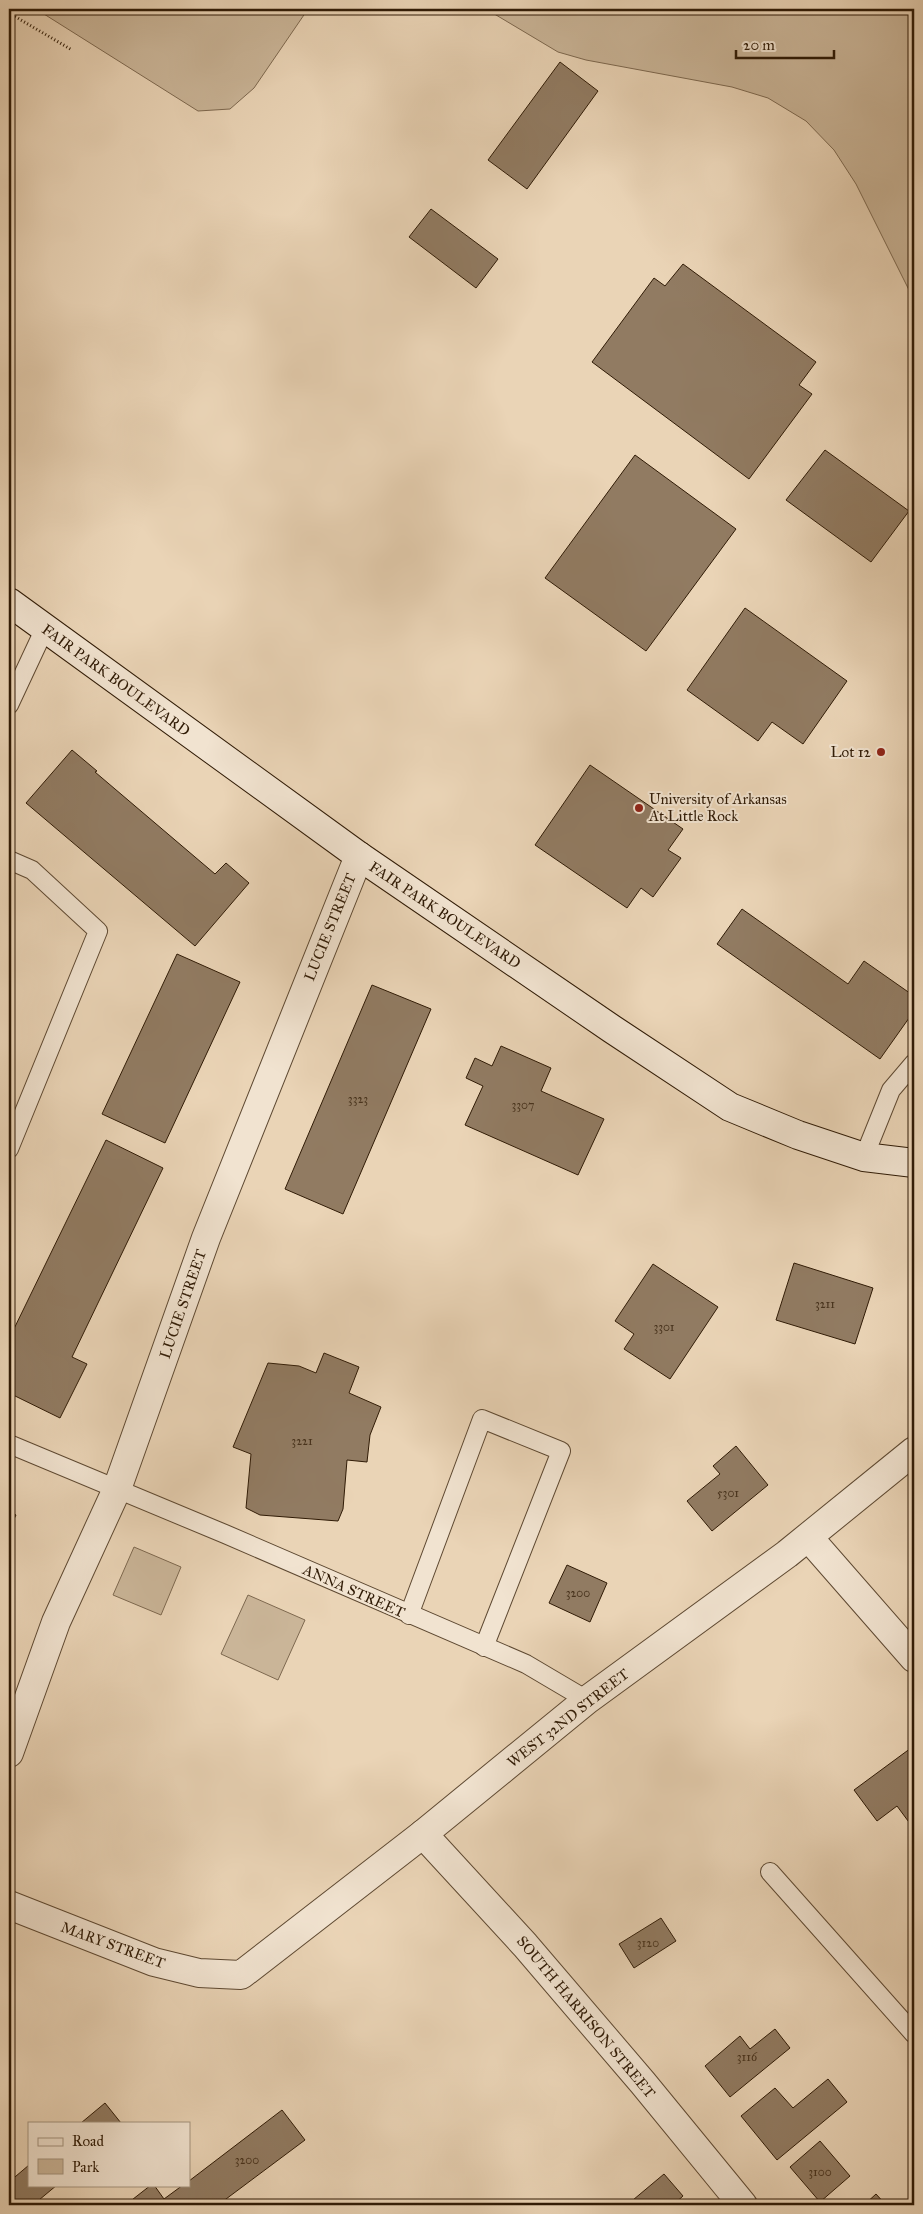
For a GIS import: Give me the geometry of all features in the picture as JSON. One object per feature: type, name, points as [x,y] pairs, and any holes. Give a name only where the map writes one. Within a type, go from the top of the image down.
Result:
[{"type":"street","name":"FAIR PARK BOULEVARD","points":[[9,602],[358,856],[730,1107],[798,1135],[864,1157],[914,1163]]},
{"type":"street","name":"LUCIE STREET","points":[[9,1753],[56,1622],[118,1489],[206,1238],[358,856]]},
{"type":"street","name":"WEST 32ND STREET","points":[[220,1975],[241,1975],[423,1834],[587,1700],[809,1538],[914,1451]]},
{"type":"street","points":[[809,1538],[914,1658]]},
{"type":"street","name":"SOUTH HARRISON STREET","points":[[423,1834],[525,1944],[649,2090],[743,2205]]},
{"type":"street","name":"MARY STREET","points":[[9,1905],[154,1962],[199,1973],[220,1975]]},
{"type":"lane","points":[[9,705],[45,628]]},
{"type":"lane","points":[[9,860],[32,870],[98,930],[9,1149]]},
{"type":"lane","points":[[864,1157],[891,1090],[914,1063]]},
{"type":"lane","points":[[410,1615],[482,1419],[561,1451],[484,1647]]},
{"type":"lane","name":"ANNA STREET","points":[[9,1444],[526,1664],[587,1700]]},
{"type":"lane","points":[[770,1872],[914,2034]]},
{"type":"path","points":[[9,13],[72,50]]},
{"type":"green space","points":[[36,9],[308,9],[254,88],[230,109],[198,111]]},
{"type":"green space","points":[[486,9],[914,9],[914,300],[856,184],[834,150],[806,121],[768,98],[732,87],[586,60],[558,52]]},
{"type":"green space","points":[[134,1547],[181,1567],[161,1615],[113,1595]]},
{"type":"green space","points":[[248,1595],[305,1620],[278,1680],[221,1654]]},
{"type":"building","points":[[560,62],[598,91],[527,189],[488,160]]},
{"type":"building","points":[[431,209],[498,259],[476,288],[409,237]]},
{"type":"building","points":[[683,264],[816,362],[799,385],[812,394],[749,479],[592,362],[654,278],[665,286]]},
{"type":"building","points":[[825,450],[909,511],[871,562],[786,500]]},
{"type":"building","points":[[635,455],[736,529],[646,651],[545,578]]},
{"type":"building","points":[[745,608],[847,681],[803,744],[772,722],[758,741],[687,690]]},
{"type":"building","points":[[72,750],[97,771],[95,772],[215,874],[226,863],[249,883],[195,946],[26,803]]},
{"type":"building","points":[[590,765],[683,829],[668,850],[681,858],[653,897],[641,888],[627,908],[535,845]]},
{"type":"building","points":[[742,909],[848,984],[864,961],[914,996],[914,1011],[880,1059],[717,944]]},
{"type":"building","points":[[177,954],[240,982],[165,1143],[102,1114]]},
{"type":"building","points":[[372,985],[431,1009],[343,1214],[285,1189]]},
{"type":"building","points":[[501,1046],[551,1068],[541,1091],[604,1119],[578,1175],[465,1125],[483,1086],[466,1078],[475,1058],[492,1066]]},
{"type":"building","points":[[106,1140],[163,1168],[72,1357],[87,1364],[60,1418],[9,1393],[9,1339]]},
{"type":"building","points":[[794,1263],[873,1288],[855,1344],[776,1320]]},
{"type":"building","points":[[653,1264],[718,1307],[670,1379],[624,1349],[634,1334],[615,1321]]},
{"type":"building","points":[[324,1353],[359,1367],[349,1393],[381,1407],[370,1435],[367,1462],[347,1460],[343,1509],[338,1521],[260,1515],[246,1508],[251,1454],[233,1447],[268,1363],[299,1366],[316,1373]]},
{"type":"building","points":[[736,1446],[768,1485],[712,1531],[687,1501],[720,1474],[713,1466]]},
{"type":"building","points":[[9,1511],[16,1515],[9,1529]]},
{"type":"building","points":[[567,1565],[607,1583],[590,1622],[549,1603]]},
{"type":"building","points":[[911,1748],[914,1752],[914,1829],[897,1806],[877,1821],[854,1790]]},
{"type":"building","points":[[661,1918],[676,1941],[634,1968],[619,1944]]},
{"type":"building","points":[[775,2029],[790,2048],[730,2097],[705,2066],[740,2036],[750,2049]]},
{"type":"building","points":[[828,2079],[847,2102],[777,2160],[741,2116],[775,2088],[793,2108]]},
{"type":"building","points":[[105,2103],[120,2122],[82,2122]]},
{"type":"building","points":[[282,2110],[305,2140],[218,2205],[130,2205],[128,2203],[150,2186],[155,2186],[164,2199],[182,2186],[190,2186],[190,2180]]},
{"type":"building","points":[[820,2141],[850,2176],[820,2202],[790,2167]]},
{"type":"building","points":[[28,2166],[28,2186],[56,2186],[33,2205],[9,2205],[9,2182]]},
{"type":"building","points":[[664,2174],[683,2196],[673,2205],[627,2205]]},
{"type":"building","points":[[876,2194],[886,2205],[864,2205]]},
{"type":"place","name":"Lot 12","points":[[881,752]]},
{"type":"place","name":"University of Arkansas At Little Rock","points":[[639,808]]}]
